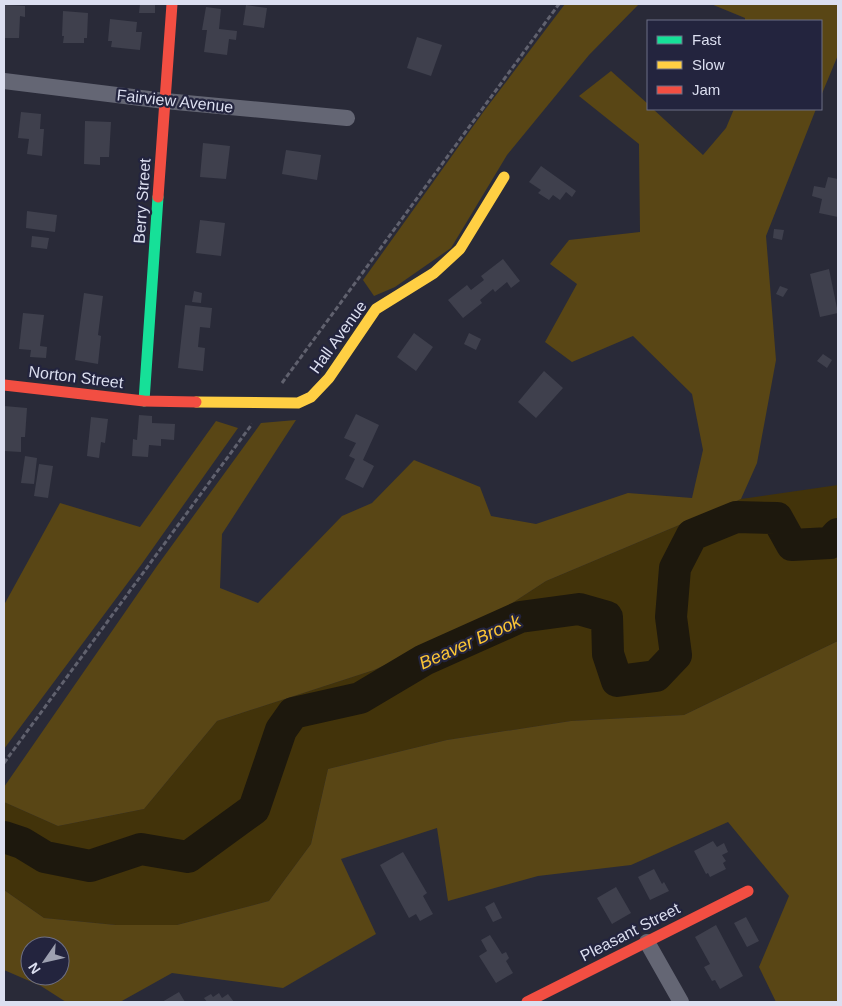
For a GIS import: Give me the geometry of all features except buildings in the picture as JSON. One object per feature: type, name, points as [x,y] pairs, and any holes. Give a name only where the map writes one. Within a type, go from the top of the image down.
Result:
[{"type":"street","name":"Berry Street","points":[[144,401],[172,4]]},
{"type":"street","name":"Fairview Avenue","points":[[4,81],[165,101],[347,118]]},
{"type":"street","name":"Hall Avenue","points":[[144,401],[266,404],[298,403],[311,398],[329,378],[376,308],[434,273],[460,249],[504,177]]},
{"type":"street","name":"Norton Street","points":[[4,385],[144,401]]},
{"type":"street","name":"Pleasant Street","points":[[526,1002],[748,891]]},
{"type":"street","points":[[647,942],[681,1002]]},
{"type":"path","points":[[4,763],[559,4]]},
{"type":"shaded area","points":[[565,4],[639,4],[589,55],[507,155],[451,248],[395,287],[374,296],[363,280],[484,111]]},
{"type":"shaded area","points":[[711,4],[838,4],[838,55],[822,94],[822,20],[745,20],[745,18]]},
{"type":"shaded area","points":[[611,71],[647,103],[647,110],[654,110],[703,155],[726,128],[734,110],[816,110],[766,236],[776,360],[757,463],[741,499],[546,581],[491,617],[374,670],[217,721],[144,809],[58,826],[4,802],[4,787],[157,566],[261,423],[296,420],[222,534],[220,588],[258,603],[342,516],[372,503],[414,460],[480,487],[491,516],[536,524],[628,493],[692,498],[703,450],[692,394],[633,336],[572,362],[545,342],[577,284],[550,264],[569,240],[640,232],[639,144],[579,96]]},
{"type":"shaded area","points":[[216,421],[238,428],[141,565],[4,749],[4,605],[60,503],[140,527]]},
{"type":"shaded area","points":[[838,485],[838,641],[684,715],[571,721],[447,740],[328,769],[311,844],[269,901],[177,925],[116,925],[44,918],[4,890],[4,802],[58,826],[144,809],[217,721],[374,670],[491,617],[546,581],[741,499]]},
{"type":"shaded area","points":[[838,641],[838,1002],[776,1002],[759,967],[789,896],[728,822],[631,865],[538,876],[448,901],[437,828],[341,859],[376,934],[283,988],[172,973],[120,1002],[66,1002],[41,986],[70,986],[70,936],[20,936],[20,977],[4,970],[4,890],[44,918],[116,925],[177,925],[269,901],[311,844],[328,769],[447,740],[571,721],[684,715]]},
{"type":"waterway","name":"Beaver Brook","points":[[4,837],[22,843],[45,857],[90,866],[141,849],[188,857],[254,809],[281,730],[293,713],[360,698],[424,660],[520,617],[579,609],[607,617],[608,654],[617,681],[656,676],[676,655],[671,617],[675,568],[692,535],[736,517],[777,518],[792,545],[830,543],[838,534]]},
{"type":"traffic: fast","points":[[144,401],[158,197]]},
{"type":"traffic: slow","points":[[196,402],[298,403],[311,397],[329,378],[376,309],[434,273],[460,249],[504,177]]},
{"type":"traffic: jam","points":[[158,197],[172,4]]},
{"type":"traffic: jam","points":[[4,385],[144,401],[196,402]]},
{"type":"traffic: jam","points":[[527,1002],[748,891]]}]
